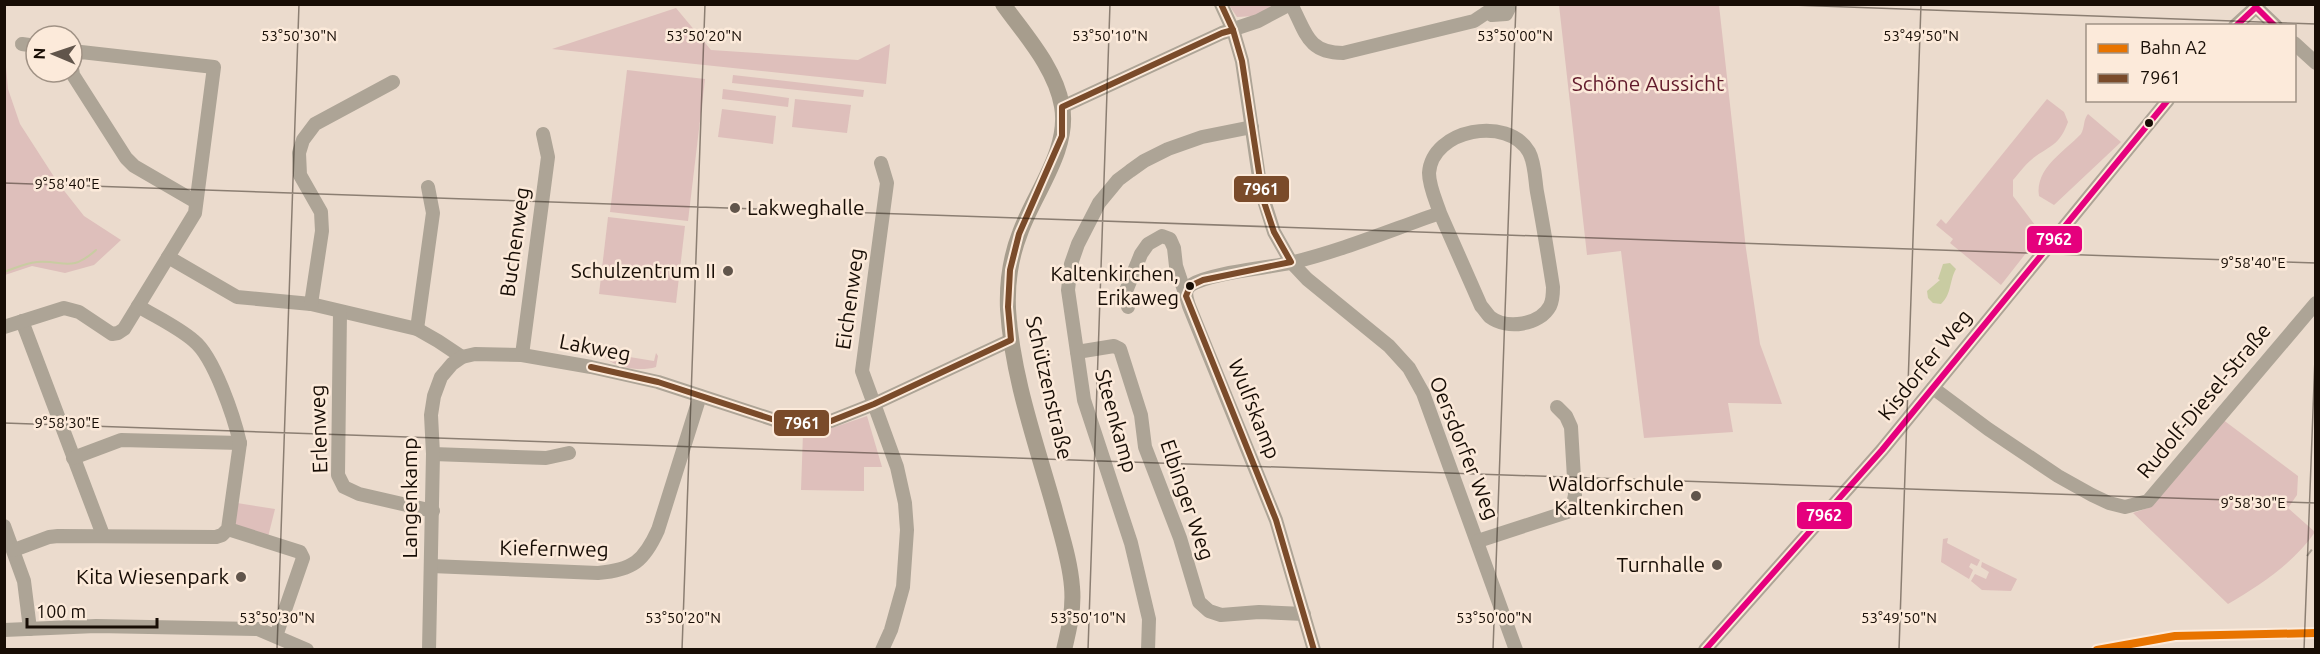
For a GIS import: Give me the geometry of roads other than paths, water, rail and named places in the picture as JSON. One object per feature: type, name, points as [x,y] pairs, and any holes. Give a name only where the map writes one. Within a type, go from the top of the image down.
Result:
[{"type":"main road","name":"Schützenstraße","points":[[1004,4],[1048,68],[1057,86],[1062,107],[1062,135],[1019,234],[1010,270],[1008,307],[1011,340],[1022,389],[1068,558],[1072,588],[1072,618],[1064,650]]},
{"type":"street","name":"Oersdorfer Weg","points":[[1221,4],[1233,30],[1242,61],[1263,199],[1274,232],[1291,262],[1307,279],[1389,346],[1408,368],[1433,415],[1516,650]]},
{"type":"street","points":[[1062,107],[1222,33],[1258,21],[1291,4],[1312,44],[1332,53],[1343,53],[1474,21],[1490,12]]},
{"type":"street","points":[[2237,24],[2257,6],[2274,24]]},
{"type":"street","points":[[2296,44],[2316,63]]},
{"type":"street","points":[[4,327],[64,308],[79,312],[112,334],[118,333],[124,329],[195,213],[213,67],[84,52]]},
{"type":"street","points":[[311,304],[322,231],[321,212],[300,175],[298,153],[303,140],[315,124],[393,82]]},
{"type":"street","points":[[79,84],[126,158],[134,166],[196,202]]},
{"type":"street","name":"Kisdorfer Weg","points":[[1705,650],[1877,456],[2166,102]]},
{"type":"street","name":"Steenkamp","points":[[1148,650],[1149,619],[1131,543],[1084,400],[1068,290],[1071,264],[1078,244],[1099,203],[1118,180],[1144,161],[1202,137],[1252,127]]},
{"type":"street","points":[[1483,132],[1503,132],[1518,140],[1529,153],[1553,287],[1551,304],[1543,316],[1532,322],[1519,324],[1492,318],[1481,306],[1440,213],[1429,173],[1435,154],[1448,141],[1483,132]]},
{"type":"street","name":"Buchenweg","points":[[522,355],[548,157],[543,134]]},
{"type":"street","name":"Eichenweg","points":[[881,163],[887,183],[862,371],[897,467],[905,503],[907,530],[903,587],[891,630],[882,650]]},
{"type":"street","points":[[417,329],[433,213],[428,187]]},
{"type":"street","points":[[1186,296],[1192,284],[1209,278],[1291,262],[1440,213]]},
{"type":"street","name":"Wulfskamp","points":[[1128,307],[1126,291],[1141,254],[1148,244],[1162,236],[1170,239],[1186,296],[1276,520],[1314,650]]},
{"type":"street","points":[[168,257],[237,297],[311,304],[417,329],[462,357]]},
{"type":"street","name":"Rudolf-Diesel-Straße","points":[[1934,388],[1988,429],[2058,476],[2109,503],[2125,507],[2148,501],[2316,303]]},
{"type":"street","points":[[14,550],[49,537],[216,537],[228,529],[240,443],[237,429],[210,358],[195,341],[138,306]]},
{"type":"street","name":"Erlenweg","points":[[340,312],[338,474],[344,487],[359,494],[433,512]]},
{"type":"street","points":[[22,321],[103,536]]},
{"type":"street","name":"Lakweg","points":[[462,357],[476,354],[522,355],[658,382],[787,424],[831,421],[874,404],[1011,340]]},
{"type":"street","name":"Elbinger Weg","points":[[1077,352],[1114,346],[1120,349],[1141,415],[1145,447],[1179,538],[1199,602],[1209,611],[1221,615],[1259,612],[1304,614]]},
{"type":"street","name":"Langenkamp","points":[[429,650],[433,512],[430,415],[441,377],[462,357]]},
{"type":"street","name":"Kiefernweg","points":[[431,566],[598,573],[621,571],[636,562],[649,551],[658,530],[700,396]]},
{"type":"street","points":[[1478,541],[1567,512],[1573,504],[1575,495],[1570,427],[1566,416],[1557,406]]},
{"type":"street","points":[[73,458],[121,440],[240,443]]},
{"type":"street","points":[[433,454],[546,458],[569,453]]},
{"type":"street","points":[[4,526],[24,581],[30,629]]},
{"type":"street","points":[[228,529],[300,552],[303,558],[276,636]]},
{"type":"street","points":[[4,630],[96,626],[258,629],[307,650]]},
{"type":"waterway","points":[[4,272],[37,262],[73,263],[96,250]]},
{"type":"railway","points":[[2307,556],[2316,544]]},
{"type":"rail line","name":"A2","points":[[2097,650],[2175,636],[2316,633]]},
{"type":"place","name":"Lakweghalle","points":[[735,208]]},
{"type":"place","name":"Schulzentrum II","points":[[728,271]]},
{"type":"place","name":"Kaltenkirchen, Erikaweg","points":[[1190,286]]},
{"type":"place","name":"Waldorfschule Kaltenkirchen","points":[[1696,496]]},
{"type":"place","name":"Turnhalle","points":[[1717,565]]},
{"type":"place","name":"Kita Wiesenpark","points":[[241,577]]},
{"type":"park label","name":"Schöne Aussicht","points":[[1648,84]]}]
